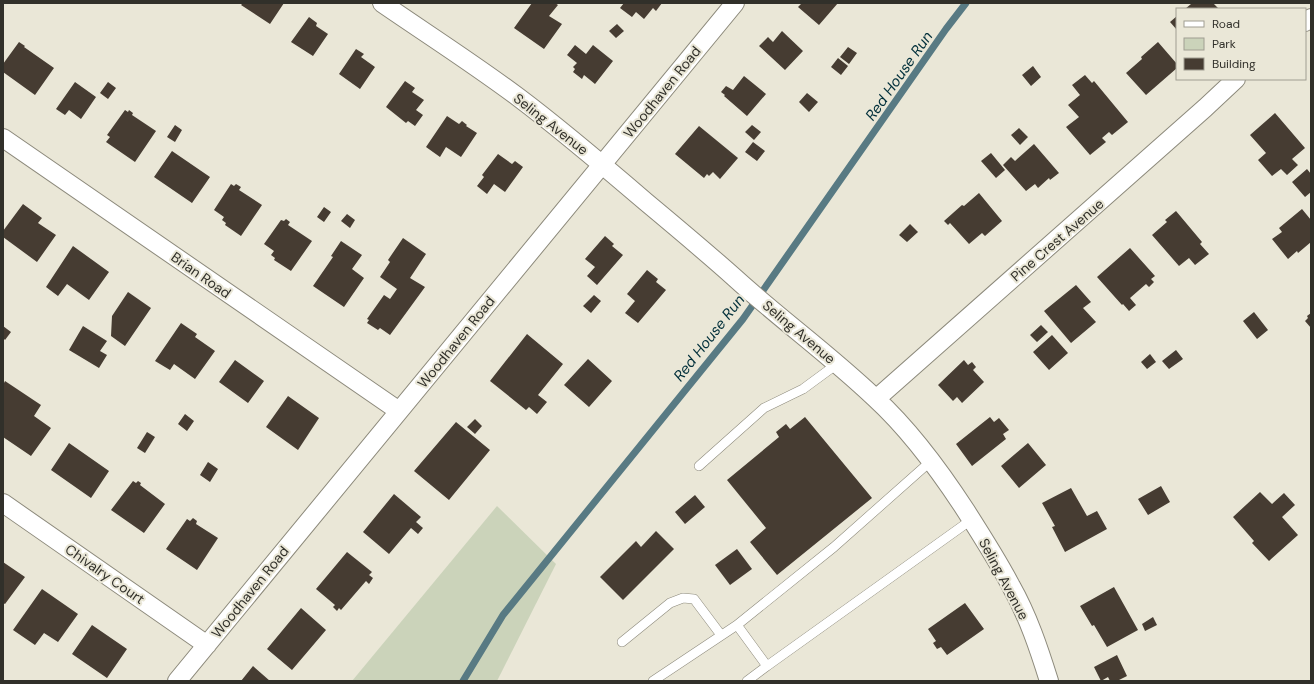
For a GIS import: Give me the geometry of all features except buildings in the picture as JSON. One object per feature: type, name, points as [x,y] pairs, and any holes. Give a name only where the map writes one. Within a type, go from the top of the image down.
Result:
[{"type":"street","name":"Woodhaven Road","points":[[177,681],[735,3]]},
{"type":"street","name":"Seling Avenue","points":[[385,4],[518,97],[602,164],[735,279],[837,364],[896,419],[931,461],[951,489],[1012,588],[1030,628],[1049,681]]},
{"type":"street","name":"Pine Crest Avenue","points":[[876,399],[1086,214],[1235,80]]},
{"type":"street","name":"Brian Road","points":[[3,138],[399,412]]},
{"type":"street","name":"Chivalry Court","points":[[3,503],[207,645]]},
{"type":"lane","points":[[699,466],[764,408],[803,389],[837,364]]},
{"type":"lane","points":[[652,680],[737,625],[834,547],[931,461]]},
{"type":"lane","points":[[747,681],[971,520]]},
{"type":"lane","points":[[622,642],[670,603],[683,598],[694,599],[722,635]]},
{"type":"lane","points":[[737,625],[767,666]]},
{"type":"green space","points":[[497,506],[556,564],[497,681],[352,681]]},
{"type":"waterway","name":"Red House Run","points":[[463,681],[503,615],[743,319],[946,29],[966,3]]}]
